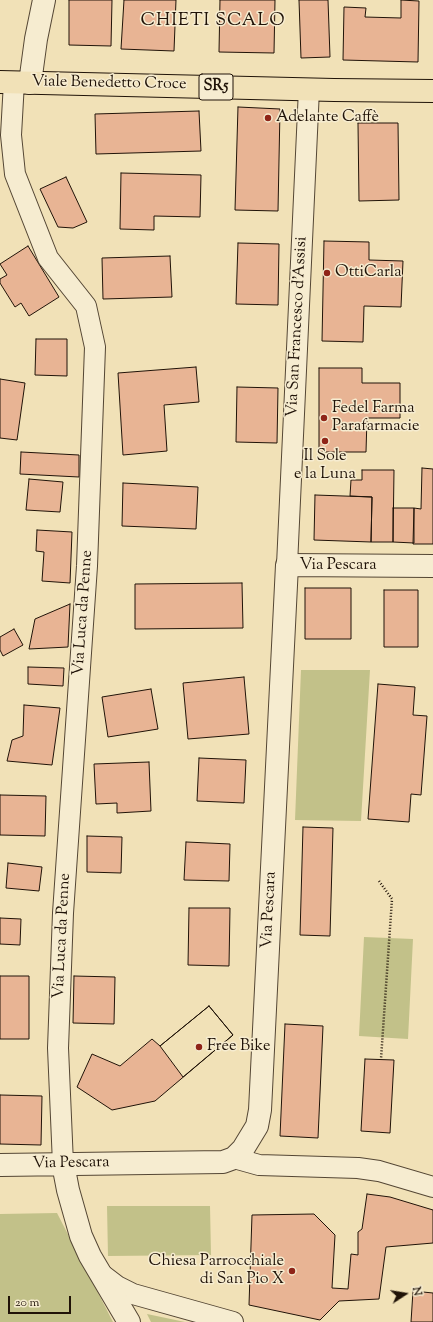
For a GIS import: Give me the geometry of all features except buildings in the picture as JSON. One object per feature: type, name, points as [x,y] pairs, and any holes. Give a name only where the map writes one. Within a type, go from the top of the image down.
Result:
[{"type":"main road","name":"Viale Benedetto Croce","points":[[15,82],[433,91]]},
{"type":"street","points":[[15,82],[36,39],[44,0]]},
{"type":"street","name":"Via Luca da Penne","points":[[15,82],[11,135],[15,174],[48,258],[86,306],[95,347],[87,566],[63,913],[58,1032],[63,1164]]},
{"type":"street","name":"Via San Francesco d'Assisi","points":[[287,565],[309,89]]},
{"type":"street","name":"Via Pescara","points":[[0,1165],[223,1162],[234,1158],[243,1149],[257,1126],[260,1110],[287,565],[433,566]]},
{"type":"street","points":[[234,1158],[259,1165],[358,1168],[379,1171],[433,1187]]},
{"type":"street","points":[[63,1164],[75,1217],[90,1256],[129,1322]]},
{"type":"street","points":[[100,1273],[117,1286],[133,1294],[234,1322]]},
{"type":"path","points":[[379,881],[392,900],[380,1059]]},
{"type":"shaded area","points":[[301,670],[370,670],[361,821],[295,820]]},
{"type":"shaded area","points":[[364,937],[413,939],[408,1039],[359,1036]]},
{"type":"shaded area","points":[[107,1206],[210,1206],[211,1255],[108,1256]]},
{"type":"shaded area","points":[[57,1213],[113,1322],[0,1322],[0,1214]]},
{"type":"shaded area","points":[[147,1314],[185,1322],[151,1322]]},
{"type":"place","name":"Adelante Caffè","points":[[268,118]]},
{"type":"place","name":"OttiCarla","points":[[327,273]]},
{"type":"place","name":"Fedel Farma Parafarmacie","points":[[324,418]]},
{"type":"place","name":"Il Sole e la Luna","points":[[325,441]]},
{"type":"place","name":"Free Bike","points":[[199,1047]]},
{"type":"place","name":"Chiesa Parrocchiale di San Pio X","points":[[292,1271]]},
{"type":"district","name":"CHIETI SCALO","points":[[213,22]]}]
